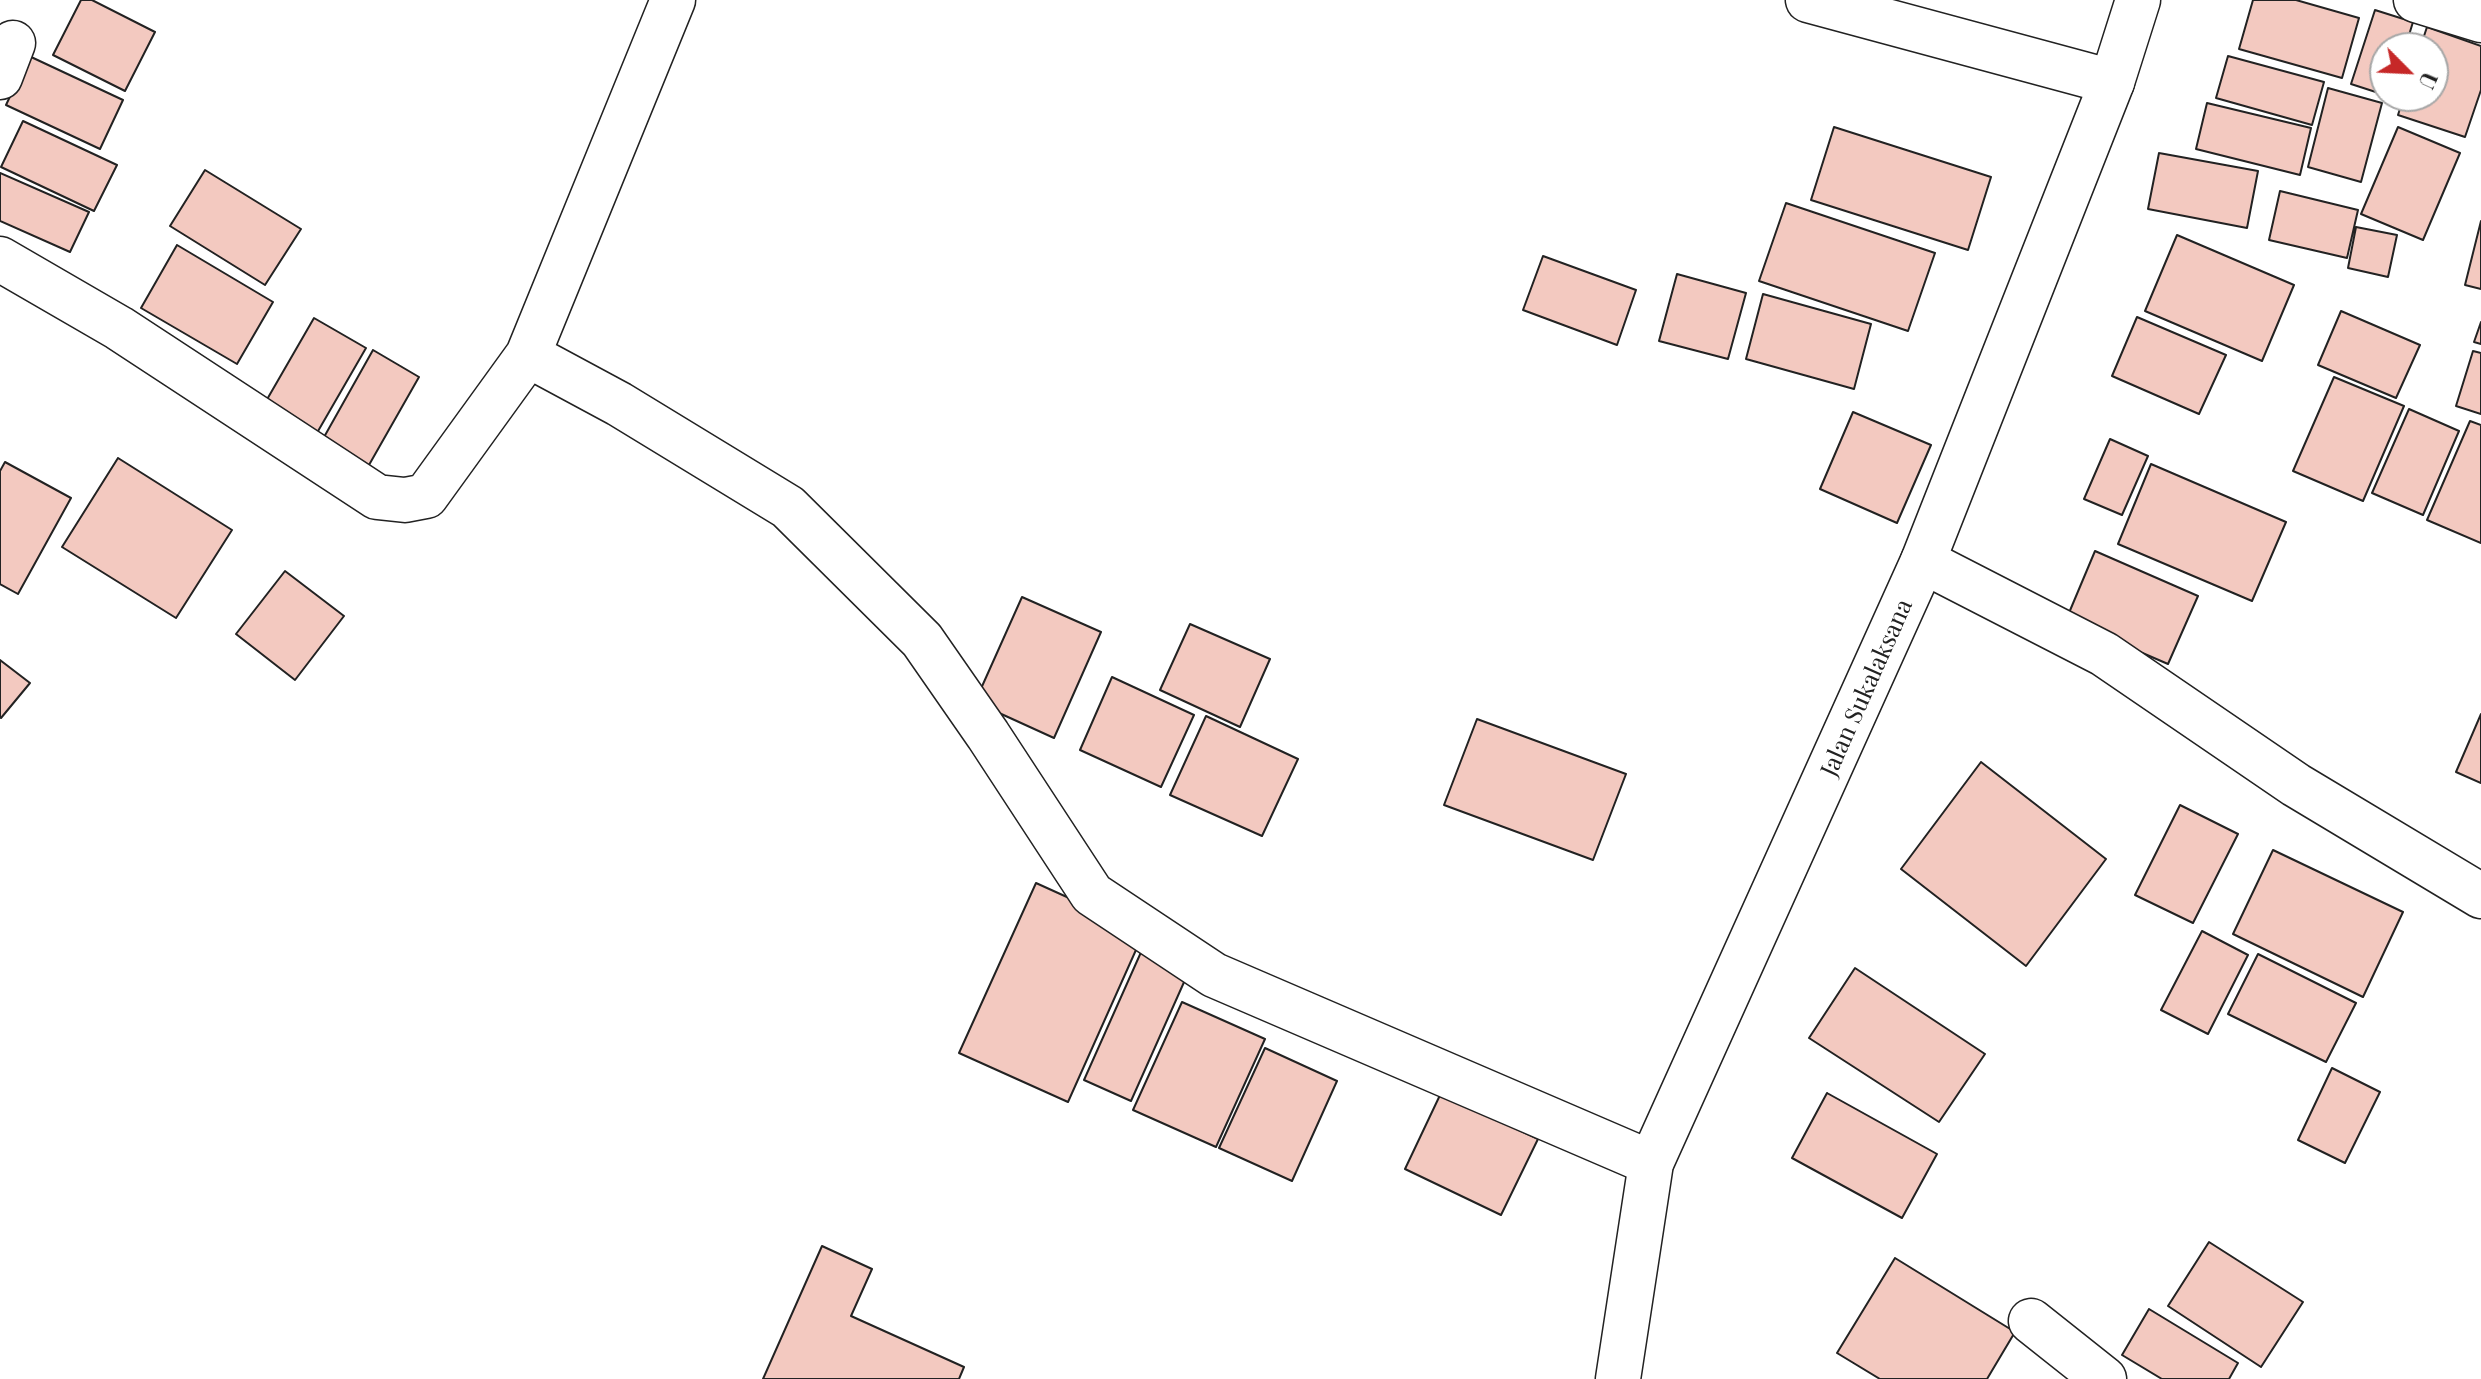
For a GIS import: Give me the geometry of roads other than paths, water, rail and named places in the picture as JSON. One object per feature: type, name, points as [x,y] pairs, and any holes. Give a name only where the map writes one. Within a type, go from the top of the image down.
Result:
[{"type":"street","points":[[0,259],[119,328],[377,497],[405,500],[426,496],[528,355],[673,0]]},
{"type":"street","points":[[1808,0],[2112,82]]},
{"type":"street","name":"Jalan Sukalaksana","points":[[1618,1379],[1651,1163],[1923,561],[2112,82],[2138,0]]},
{"type":"street","points":[[2416,0],[2481,20]]},
{"type":"street","points":[[528,355],[619,404],[788,507],[922,640],[1092,894],[1214,975],[1651,1163]]},
{"type":"street","points":[[1923,561],[2104,654],[2296,785],[2481,896]]},
{"type":"street","points":[[2031,1321],[2104,1379]]}]
